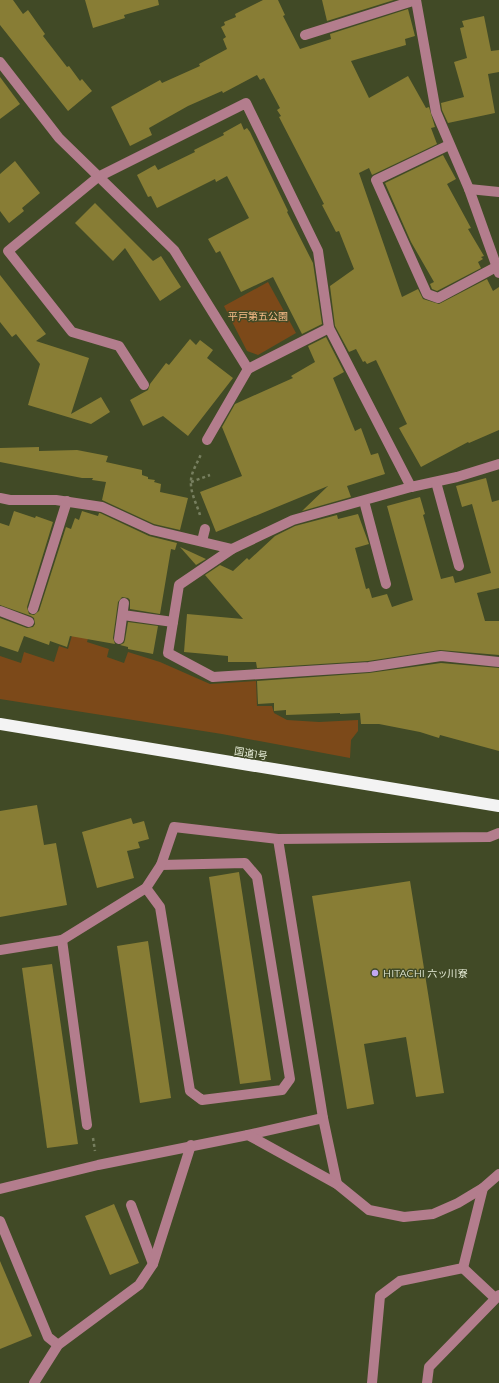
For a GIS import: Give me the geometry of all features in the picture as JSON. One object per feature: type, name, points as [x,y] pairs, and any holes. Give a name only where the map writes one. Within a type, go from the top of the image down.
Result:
[{"type":"highway","name":"国道1号","points":[[0,724],[499,806]]},
{"type":"street","points":[[305,36],[416,0],[436,112],[469,189],[498,270],[438,298],[427,294],[376,180],[449,145]]},
{"type":"street","points":[[0,62],[59,138],[174,250],[248,369]]},
{"type":"street","points":[[144,385],[119,346],[72,332],[8,251],[98,177],[246,103],[318,251],[329,328],[412,487]]},
{"type":"street","points":[[469,189],[499,192]]},
{"type":"street","points":[[207,440],[248,369],[329,328]]},
{"type":"street","points":[[499,464],[293,520],[232,549],[179,585],[168,653],[213,677],[369,667],[441,656],[499,662]]},
{"type":"street","points":[[436,482],[458,566]]},
{"type":"street","points":[[0,498],[10,500],[56,500],[102,507],[152,530],[232,549]]},
{"type":"street","points":[[33,609],[67,501]]},
{"type":"street","points":[[364,501],[386,584]]},
{"type":"street","points":[[202,541],[204,529]]},
{"type":"street","points":[[118,639],[124,603]]},
{"type":"street","points":[[0,611],[29,622]]},
{"type":"street","points":[[123,615],[174,622]]},
{"type":"street","points":[[0,950],[62,940],[146,888],[161,866],[174,827],[278,839],[489,837],[499,833]]},
{"type":"street","points":[[278,839],[323,1118],[337,1184]]},
{"type":"street","points":[[146,888],[160,908],[190,1091],[202,1100],[282,1090],[290,1079],[257,877],[245,863],[161,866]]},
{"type":"street","points":[[62,940],[89,1129]]},
{"type":"street","points":[[0,1189],[98,1165],[191,1145],[248,1135],[323,1118]]},
{"type":"street","points":[[248,1135],[337,1184],[369,1210],[404,1217],[433,1214],[458,1203],[483,1188],[499,1174]]},
{"type":"street","points":[[34,1383],[58,1345],[139,1284],[153,1264],[191,1145]]},
{"type":"street","points":[[463,1268],[483,1188]]},
{"type":"street","points":[[131,1205],[153,1264]]},
{"type":"street","points":[[0,1221],[48,1337],[58,1345]]},
{"type":"street","points":[[427,1383],[429,1367],[497,1297],[463,1268]]},
{"type":"street","points":[[372,1383],[380,1296],[400,1281],[463,1268]]},
{"type":"path","points":[[204,529],[192,491],[191,477],[207,440]]},
{"type":"path","points":[[191,482],[210,475]]},
{"type":"path","points":[[89,1129],[96,1154]]},
{"type":"green space","name":"平戸第五公園","points":[[268,282],[296,333],[258,355],[247,351],[224,306]]},
{"type":"green space","points":[[77,619],[89,635],[87,642],[109,649],[107,657],[124,663],[128,652],[160,662],[210,684],[256,681],[257,706],[272,706],[274,713],[287,720],[319,722],[358,720],[358,731],[351,740],[350,758],[222,734],[0,699],[0,656],[21,663],[24,652],[54,662],[59,646],[68,649]]},
{"type":"building","points":[[0,0],[13,0],[23,14],[28,10],[45,34],[43,36],[67,67],[69,66],[80,81],[82,79],[92,91],[68,111],[0,25]]},
{"type":"building","points":[[85,0],[158,0],[159,5],[124,15],[125,18],[93,28]]},
{"type":"building","points":[[263,0],[278,0],[285,15],[283,16],[300,49],[331,39],[330,34],[408,9],[415,36],[405,39],[406,45],[351,61],[369,98],[408,76],[426,108],[429,107],[435,127],[431,128],[437,144],[372,175],[369,168],[359,173],[402,297],[418,289],[423,299],[439,304],[487,279],[493,291],[499,287],[499,430],[469,443],[468,442],[421,467],[399,428],[407,424],[376,360],[367,364],[365,361],[363,362],[356,349],[349,352],[335,326],[330,286],[354,269],[339,231],[336,232],[322,205],[324,204],[279,117],[281,116],[277,110],[280,108],[264,78],[260,80],[257,75],[223,93],[222,91],[188,106],[149,128],[152,135],[130,146],[111,107],[160,80],[162,83],[200,66],[199,64],[227,49],[223,39],[226,37],[221,27],[225,25],[224,22],[236,17],[235,14]]},
{"type":"building","points":[[322,0],[394,0],[327,21]]},
{"type":"building","points":[[484,16],[491,51],[499,50],[499,72],[488,74],[495,113],[448,123],[442,110],[441,103],[464,97],[454,62],[467,58],[460,28],[464,27],[462,21]]},
{"type":"building","points":[[0,77],[20,104],[0,119]]},
{"type":"building","points":[[241,123],[244,130],[247,128],[250,132],[288,211],[287,212],[313,263],[322,324],[302,334],[273,277],[241,292],[220,251],[216,253],[208,239],[249,218],[227,176],[216,182],[215,179],[157,208],[151,196],[148,197],[137,175],[155,165],[158,170],[195,152],[194,150],[224,135],[223,133]]},
{"type":"building","points":[[443,155],[456,179],[447,184],[471,228],[468,229],[484,256],[481,257],[483,259],[478,262],[481,268],[437,291],[432,289],[430,284],[434,282],[411,242],[385,183]]},
{"type":"building","points":[[15,161],[40,193],[22,208],[24,211],[9,223],[0,211],[0,174]]},
{"type":"building","points":[[95,203],[153,261],[161,256],[181,287],[160,301],[125,248],[113,261],[75,223]]},
{"type":"building","points":[[0,275],[46,334],[36,341],[89,358],[71,414],[101,397],[110,412],[91,424],[28,405],[40,364],[16,334],[12,337],[0,322]]},
{"type":"building","points":[[326,337],[344,372],[333,378],[355,431],[361,428],[371,455],[378,453],[385,474],[347,486],[351,497],[302,511],[328,486],[216,532],[200,492],[242,476],[222,427],[235,404],[293,378],[291,376],[315,362],[308,346]]},
{"type":"building","points":[[190,339],[196,345],[200,340],[213,350],[207,358],[233,378],[188,436],[163,416],[143,426],[130,400],[148,390],[150,384],[166,363],[169,365]]},
{"type":"building","points":[[39,447],[39,451],[77,450],[108,456],[106,462],[142,470],[142,475],[161,484],[160,492],[188,498],[180,530],[154,524],[102,500],[106,482],[92,480],[93,478],[82,478],[0,462],[0,448]]},
{"type":"building","points":[[486,478],[492,502],[499,500],[499,588],[477,593],[485,621],[499,621],[499,655],[440,650],[368,661],[257,668],[256,662],[228,662],[228,656],[184,652],[187,614],[243,619],[205,575],[220,565],[233,571],[247,558],[249,560],[275,536],[295,526],[337,515],[338,519],[358,514],[369,544],[355,548],[366,589],[369,588],[372,598],[387,594],[392,607],[413,600],[387,506],[420,497],[425,514],[423,515],[441,579],[453,576],[455,583],[491,573],[472,504],[462,507],[456,486]]},
{"type":"building","points":[[14,511],[53,522],[27,607],[29,614],[34,615],[39,611],[66,527],[71,529],[75,518],[79,520],[82,511],[98,516],[100,513],[149,536],[177,543],[175,550],[171,549],[160,614],[130,609],[130,600],[122,597],[118,602],[113,638],[115,644],[70,636],[67,647],[50,641],[49,645],[24,636],[18,652],[0,646],[0,618],[27,628],[33,627],[35,624],[34,618],[31,616],[0,605],[0,523],[9,526]]},
{"type":"building","points":[[180,547],[206,559],[196,565]]},
{"type":"building","points":[[128,622],[158,626],[153,654],[128,649],[128,647],[120,645],[124,643]]},
{"type":"building","points":[[441,663],[499,668],[499,751],[440,735],[439,738],[420,732],[379,724],[361,724],[360,713],[286,715],[286,710],[274,711],[274,703],[258,704],[257,681],[369,673]]},
{"type":"building","points":[[37,805],[44,845],[56,843],[67,905],[0,917],[0,811]]},
{"type":"building","points":[[131,818],[133,824],[144,821],[149,839],[138,842],[140,848],[127,851],[134,878],[97,888],[82,832]]},
{"type":"building","points":[[239,872],[271,1080],[240,1084],[209,877]]},
{"type":"building","name":"HITACHI 六ッ川寮","points":[[410,881],[444,1093],[416,1097],[406,1037],[364,1044],[374,1104],[347,1109],[312,896]]},
{"type":"building","points":[[148,941],[171,1098],[140,1103],[117,946]]},
{"type":"building","points":[[52,964],[78,1144],[47,1148],[22,968]]},
{"type":"building","points":[[114,1204],[139,1263],[110,1275],[85,1216]]},
{"type":"building","points":[[0,1261],[32,1336],[0,1349]]},
{"type":"place","name":"HITACHI 六ッ川寮","points":[[375,973]]}]
